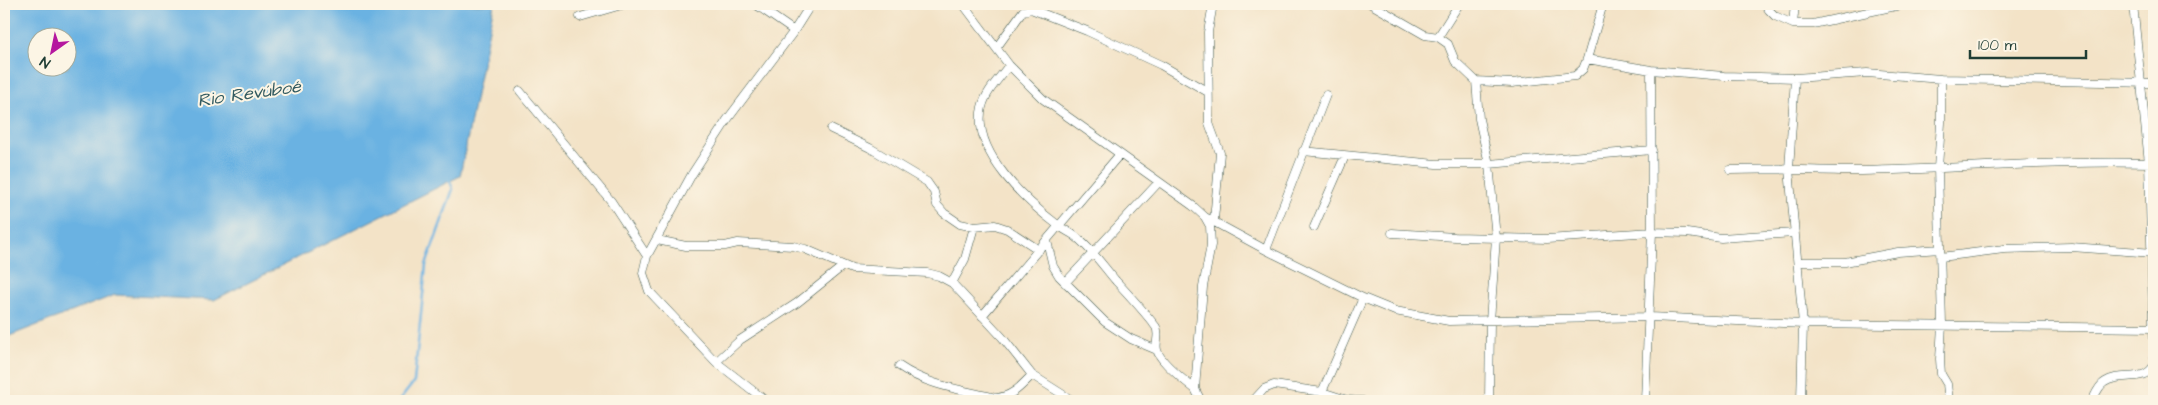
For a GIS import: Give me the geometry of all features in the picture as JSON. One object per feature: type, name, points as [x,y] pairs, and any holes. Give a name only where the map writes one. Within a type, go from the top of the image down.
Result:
[{"type":"street","points":[[580,18],[625,4]]},
{"type":"street","points":[[755,4],[794,31]]},
{"type":"street","points":[[766,401],[716,362],[649,291],[644,282],[643,273],[647,256],[692,174],[727,120],[794,31],[811,4]]},
{"type":"street","points":[[963,4],[1009,65],[1043,98],[1205,217],[1214,220],[1266,250],[1363,298],[1395,311],[1449,321],[1650,317],[1803,324],[2154,328]]},
{"type":"street","points":[[1213,4],[1208,32],[1209,123],[1220,153],[1214,220]]},
{"type":"street","points":[[1371,4],[1425,35],[1438,37],[1448,44],[1455,61],[1476,81],[1512,83],[1575,76],[1583,69],[1588,59],[1603,4]]},
{"type":"street","points":[[1438,37],[1459,4]]},
{"type":"street","points":[[1765,4],[1775,16],[1793,24],[1813,24],[1905,4]]},
{"type":"street","points":[[1793,24],[1796,4]]},
{"type":"street","points":[[2133,4],[2152,163],[2154,356]]},
{"type":"street","points":[[996,47],[1026,6],[1087,31],[1161,65],[1208,92]]},
{"type":"street","points":[[1588,59],[1651,70],[1724,76],[1795,78],[1867,73],[1941,79],[2154,83]]},
{"type":"street","points":[[1009,65],[987,95],[982,108],[982,126],[985,140],[1001,170],[1009,180],[1059,226],[1075,236],[1094,253],[1156,327],[1159,333],[1157,350]]},
{"type":"street","points":[[1645,401],[1650,317],[1652,232],[1651,70]]},
{"type":"street","points":[[1795,78],[1790,169],[1803,324],[1801,401]]},
{"type":"street","points":[[1941,79],[1938,168],[1942,325],[1941,374],[1947,384],[1949,401]]},
{"type":"street","points":[[1476,81],[1479,119],[1489,164],[1496,238],[1490,321],[1489,401]]},
{"type":"street","points":[[520,92],[611,201],[647,256]]},
{"type":"street","points":[[1266,250],[1326,94]]},
{"type":"street","points":[[832,129],[877,152],[927,182],[934,192],[937,205],[944,214],[960,224],[974,227],[995,225],[1007,229],[1039,250]]},
{"type":"street","points":[[1303,152],[1377,157],[1436,164],[1489,164],[1652,150]]},
{"type":"street","points":[[982,316],[1120,154]]},
{"type":"street","points":[[1314,227],[1345,156]]},
{"type":"street","points":[[1730,170],[1861,171],[2035,164],[2152,163]]},
{"type":"street","points":[[1066,283],[1159,182]]},
{"type":"street","points":[[1195,390],[1203,287],[1211,245],[1210,226],[1205,217]]},
{"type":"street","points":[[952,283],[965,259],[974,227]]},
{"type":"street","points":[[1392,233],[1547,239],[1652,232],[1721,238],[1794,233]]},
{"type":"street","points":[[657,240],[686,246],[725,246],[738,243],[793,246],[804,248],[843,266],[860,271],[927,273],[939,276],[952,283],[1002,337],[1032,375],[1072,401]]},
{"type":"street","points":[[1047,241],[1053,266],[1066,283],[1105,322],[1131,339],[1157,350],[1174,371],[1195,390],[1201,401]]},
{"type":"street","points":[[1798,262],[1845,262],[1898,252],[1940,253],[2070,247],[2153,253]]},
{"type":"street","points":[[716,362],[740,340],[797,303],[843,266]]},
{"type":"street","points":[[1322,392],[1363,298]]},
{"type":"street","points":[[2092,401],[2104,382],[2114,378],[2144,375],[2151,372],[2154,364]]},
{"type":"street","points":[[899,366],[934,384],[1001,399],[1016,391],[1032,375]]},
{"type":"street","points":[[1253,401],[1264,389],[1274,384],[1322,392],[1347,400],[1363,401]]},
{"type":"water","name":"Rio Revúboé","points":[[4,4],[494,4],[460,176],[214,300],[115,295],[4,338]]},
{"type":"waterway","points":[[399,401],[414,382],[426,265],[453,189],[449,179]]}]
